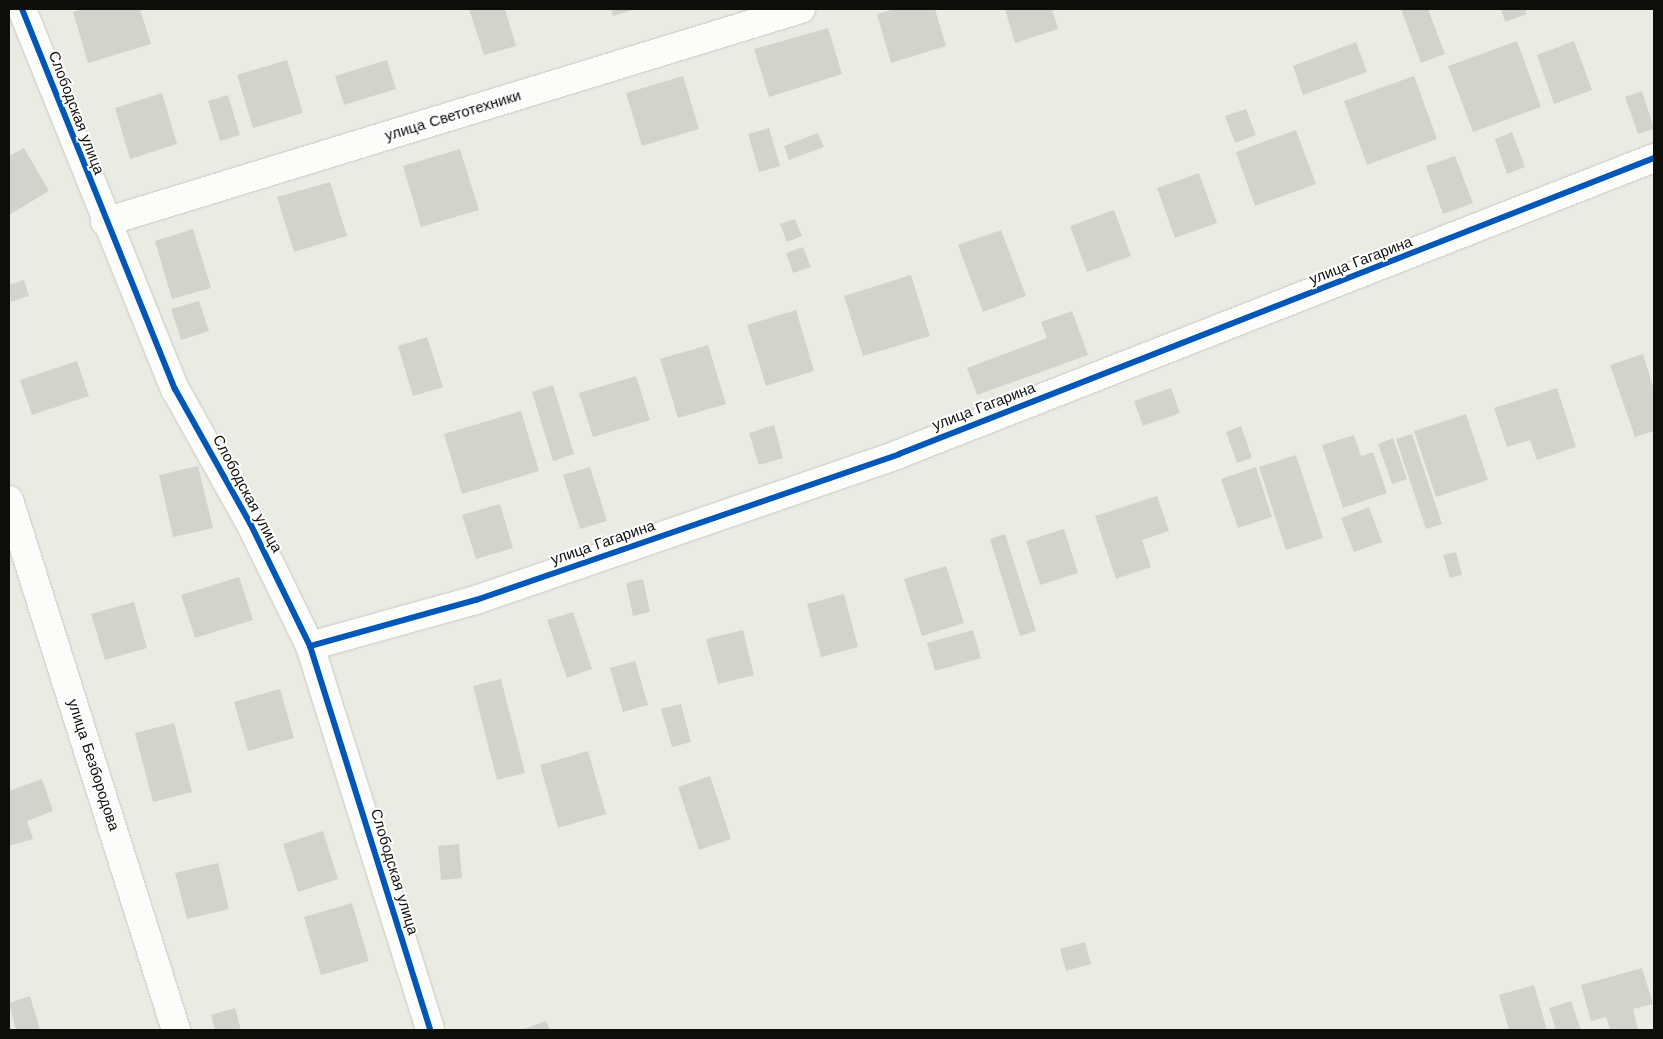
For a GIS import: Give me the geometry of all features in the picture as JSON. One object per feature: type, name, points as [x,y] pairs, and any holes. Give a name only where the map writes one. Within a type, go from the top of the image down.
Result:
[{"type":"street","name":"Слободская улица","points":[[22,9],[106,222],[175,389],[250,523],[310,646],[430,1030]]},
{"type":"street","name":"улица Светотехники","points":[[106,222],[801,9]]},
{"type":"street","name":"улица Гагарина","points":[[310,646],[476,600],[899,454],[1654,158]]},
{"type":"street","name":"улица Безбородова","points":[[9,500],[176,1030]]},
{"type":"building","points":[[83,9],[140,9],[151,44],[88,63],[73,12]]},
{"type":"building","points":[[469,9],[505,9],[516,46],[484,55]]},
{"type":"building","points":[[611,9],[636,9],[613,16]]},
{"type":"building","points":[[895,9],[935,9],[946,46],[891,63],[877,14]]},
{"type":"building","points":[[1005,9],[1052,9],[1058,29],[1015,43]]},
{"type":"building","points":[[1401,9],[1428,9],[1445,54],[1421,63]]},
{"type":"building","points":[[1501,9],[1525,9],[1527,14],[1505,22]]},
{"type":"building","points":[[828,28],[842,74],[769,97],[754,49]]},
{"type":"building","points":[[1517,41],[1541,107],[1473,132],[1448,66]]},
{"type":"building","points":[[1574,41],[1592,90],[1554,104],[1537,55]]},
{"type":"building","points":[[1356,42],[1367,72],[1303,95],[1293,66]]},
{"type":"building","points":[[287,60],[303,113],[253,128],[237,75]]},
{"type":"building","points":[[387,60],[396,89],[344,105],[335,76]]},
{"type":"building","points":[[683,76],[699,129],[642,146],[626,93]]},
{"type":"building","points":[[1414,76],[1437,139],[1367,165],[1344,101]]},
{"type":"building","points":[[1642,91],[1654,129],[1638,134],[1625,97]]},
{"type":"building","points":[[162,93],[177,144],[130,159],[115,108]]},
{"type":"building","points":[[228,95],[240,135],[220,141],[208,101]]},
{"type":"building","points":[[1246,109],[1256,135],[1235,143],[1225,116]]},
{"type":"building","points":[[769,128],[780,166],[759,172],[748,134]]},
{"type":"building","points":[[1296,130],[1316,184],[1255,206],[1236,152]]},
{"type":"building","points":[[1512,132],[1525,167],[1507,174],[1495,139]]},
{"type":"building","points":[[818,133],[824,147],[789,160],[784,146]]},
{"type":"building","points":[[24,148],[49,191],[9,215],[9,156]]},
{"type":"building","points":[[460,149],[479,210],[421,227],[403,166]]},
{"type":"building","points":[[1455,156],[1473,203],[1443,214],[1426,166]]},
{"type":"building","points":[[1199,173],[1217,223],[1175,238],[1157,188]]},
{"type":"building","points":[[330,182],[347,236],[294,252],[277,197]]},
{"type":"building","points":[[1114,210],[1131,256],[1087,272],[1070,226]]},
{"type":"building","points":[[795,219],[802,236],[787,242],[780,224]]},
{"type":"building","points":[[193,229],[211,288],[172,299],[155,241]]},
{"type":"building","points":[[1001,230],[1026,296],[983,312],[958,245]]},
{"type":"building","points":[[803,247],[811,267],[793,273],[786,253]]},
{"type":"building","points":[[911,275],[930,336],[863,356],[844,296]]},
{"type":"building","points":[[24,280],[29,296],[11,302],[9,285]]},
{"type":"building","points":[[199,301],[209,331],[181,340],[171,309]]},
{"type":"building","points":[[796,310],[814,371],[766,386],[747,325]]},
{"type":"building","points":[[1072,311],[1088,355],[977,395],[967,368],[1047,338],[1041,322]]},
{"type":"building","points":[[427,337],[443,387],[413,396],[398,346]]},
{"type":"building","points":[[708,345],[726,404],[678,418],[660,359]]},
{"type":"building","points":[[1643,354],[1654,390],[1654,431],[1635,437],[1610,365]]},
{"type":"building","points":[[77,361],[89,396],[32,415],[20,380]]},
{"type":"building","points":[[636,376],[650,420],[593,437],[579,393]]},
{"type":"building","points":[[553,385],[574,454],[553,461],[532,392]]},
{"type":"building","points":[[1171,388],[1180,413],[1143,426],[1134,401]]},
{"type":"building","points":[[1557,388],[1576,447],[1537,460],[1530,440],[1507,447],[1494,408]]},
{"type":"building","points":[[521,411],[539,471],[462,494],[444,434]]},
{"type":"building","points":[[1466,414],[1488,480],[1436,497],[1414,431]]},
{"type":"building","points":[[774,425],[783,458],[759,465],[749,433]]},
{"type":"building","points":[[1241,426],[1252,458],[1237,463],[1226,432]]},
{"type":"building","points":[[1412,434],[1442,524],[1426,529],[1396,439]]},
{"type":"building","points":[[1354,435],[1361,456],[1373,452],[1387,493],[1343,508],[1322,445]]},
{"type":"building","points":[[1393,438],[1407,479],[1392,484],[1378,444]]},
{"type":"building","points":[[1296,455],[1323,538],[1286,550],[1259,467]]},
{"type":"building","points":[[198,466],[213,528],[173,537],[159,475]]},
{"type":"building","points":[[590,467],[607,521],[580,529],[563,475]]},
{"type":"building","points":[[1256,467],[1272,517],[1238,528],[1221,479]]},
{"type":"building","points":[[1157,496],[1169,531],[1142,540],[1151,567],[1116,579],[1095,516]]},
{"type":"building","points":[[500,504],[513,548],[476,559],[462,515]]},
{"type":"building","points":[[1369,507],[1382,542],[1354,552],[1341,518]]},
{"type":"building","points":[[1064,529],[1078,573],[1040,585],[1026,541]]},
{"type":"building","points":[[1005,534],[1036,631],[1020,636],[990,539]]},
{"type":"building","points":[[1456,552],[1462,575],[1450,578],[1443,555]]},
{"type":"building","points":[[946,566],[964,623],[922,636],[904,579]]},
{"type":"building","points":[[239,577],[253,620],[195,638],[181,595]]},
{"type":"building","points":[[643,579],[650,612],[633,616],[626,583]]},
{"type":"building","points":[[844,594],[858,647],[821,657],[807,604]]},
{"type":"building","points":[[134,602],[147,648],[105,660],[91,614]]},
{"type":"building","points":[[573,612],[592,669],[567,678],[547,620]]},
{"type":"building","points":[[743,630],[754,675],[718,684],[706,639]]},
{"type":"building","points":[[973,630],[981,658],[935,671],[927,643]]},
{"type":"building","points":[[635,661],[648,705],[623,712],[610,668]]},
{"type":"building","points":[[501,679],[525,773],[497,780],[473,686]]},
{"type":"building","points":[[280,689],[294,738],[248,751],[234,702]]},
{"type":"building","points":[[681,704],[691,742],[672,747],[661,709]]},
{"type":"building","points":[[174,723],[192,792],[153,802],[135,733]]},
{"type":"building","points":[[588,751],[606,814],[558,828],[540,765]]},
{"type":"building","points":[[710,776],[731,839],[699,850],[678,787]]},
{"type":"building","points":[[42,779],[53,811],[27,821],[33,839],[9,846],[9,791]]},
{"type":"building","points":[[323,831],[338,879],[298,892],[283,844]]},
{"type":"building","points":[[459,844],[462,878],[441,880],[438,846]]},
{"type":"building","points":[[218,863],[229,909],[187,919],[175,873]]},
{"type":"building","points":[[352,903],[369,961],[321,975],[304,917]]},
{"type":"building","points":[[1085,942],[1091,964],[1066,971],[1060,949]]},
{"type":"building","points":[[1642,968],[1653,1004],[1633,1009],[1638,1030],[1610,1030],[1606,1017],[1591,1021],[1581,985]]},
{"type":"building","points":[[1534,985],[1547,1030],[1509,1030],[1499,995]]},
{"type":"building","points":[[30,996],[40,1030],[16,1030],[9,1003]]},
{"type":"building","points":[[1571,1001],[1581,1030],[1556,1030],[1549,1008]]},
{"type":"building","points":[[235,1008],[241,1030],[215,1030],[211,1015]]},
{"type":"building","points":[[546,1021],[550,1030],[521,1030]]},
{"type":"cycle path","points":[[22,9],[175,389],[250,523],[310,646],[430,1030]]},
{"type":"cycle path","points":[[310,646],[476,600],[899,454],[1654,158]]}]
